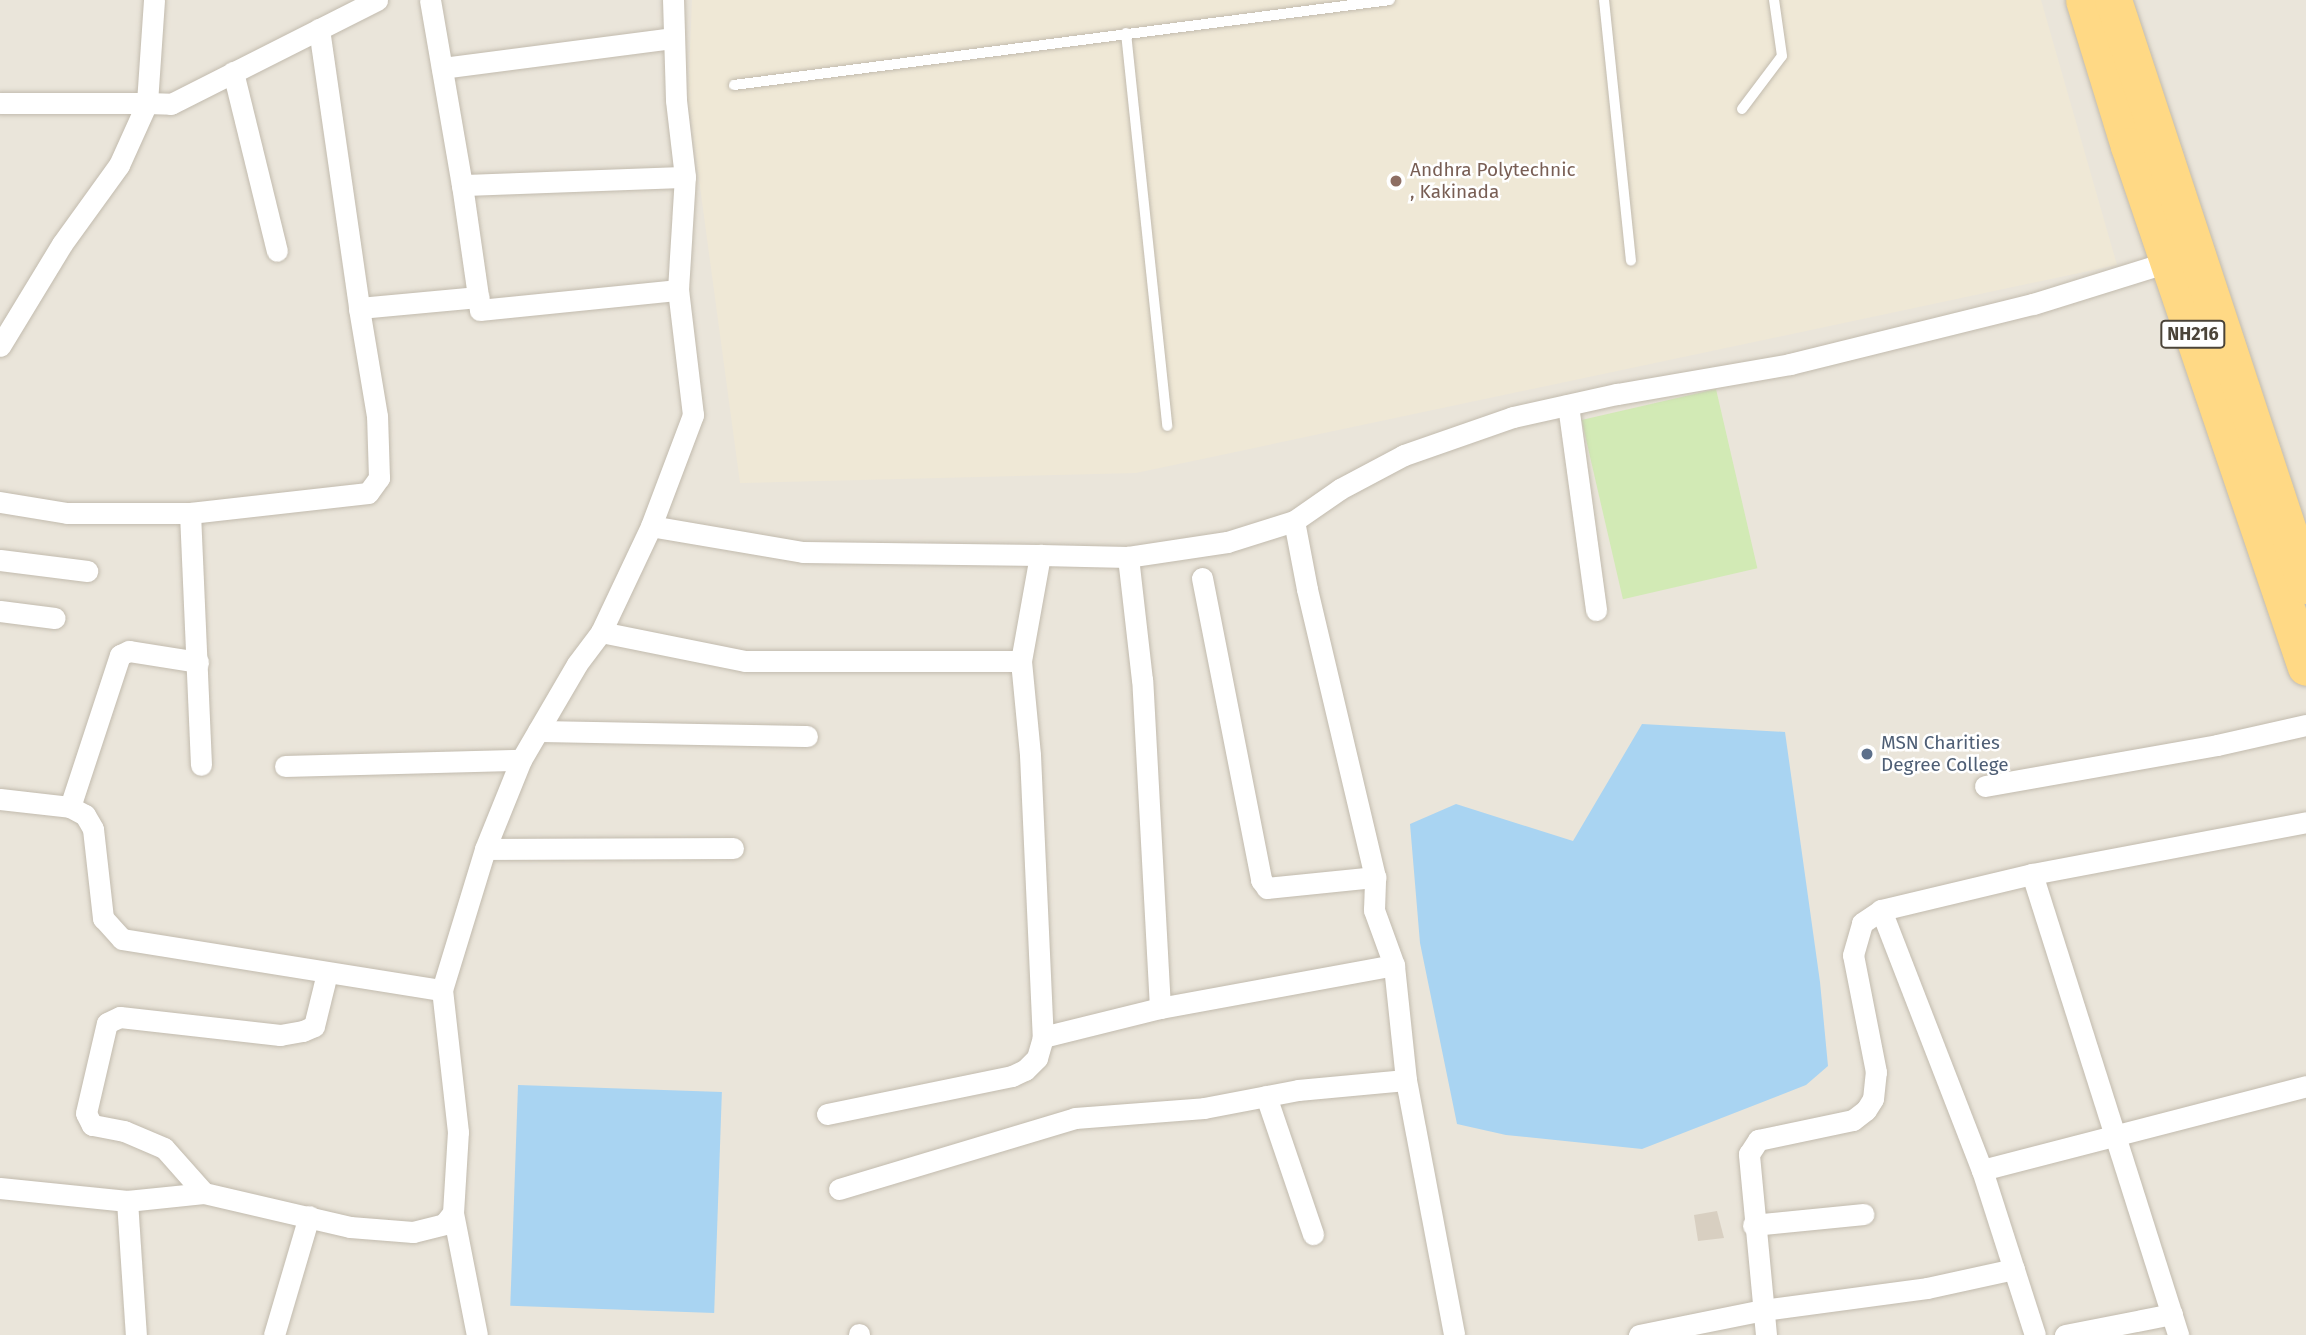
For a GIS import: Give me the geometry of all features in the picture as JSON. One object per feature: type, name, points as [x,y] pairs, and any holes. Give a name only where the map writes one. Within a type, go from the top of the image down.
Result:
[{"type":"highway","name":"NH216","points":[[2084,0],[2168,262],[2306,667]]},
{"type":"highway","name":"NH216","points":[[2113,0],[2306,585]]},
{"type":"street","points":[[0,346],[62,244],[119,165],[147,103],[154,0]]},
{"type":"street","points":[[0,103],[171,103],[377,0]]},
{"type":"street","points":[[430,0],[462,185],[480,310],[678,290]]},
{"type":"street","points":[[477,1335],[453,1213],[458,1132],[442,990],[485,849],[521,760],[577,664],[601,632],[651,526],[693,415],[678,290],[685,177],[673,38],[673,0]]},
{"type":"street","points":[[0,502],[67,513],[190,513],[368,493],[379,478],[377,416],[319,29]]},
{"type":"street","points":[[442,68],[673,38]]},
{"type":"street","points":[[233,72],[277,251]]},
{"type":"street","points":[[462,185],[685,177]]},
{"type":"street","points":[[651,526],[803,552],[1128,556],[1227,542],[1294,521],[1340,489],[1404,455],[1513,417],[1790,364],[2033,304],[2168,262]]},
{"type":"street","points":[[359,308],[478,297]]},
{"type":"street","points":[[1568,405],[1596,610]]},
{"type":"street","points":[[190,513],[201,765]]},
{"type":"street","points":[[1294,521],[1307,589],[1376,877],[1374,910],[1394,965],[1406,1080],[1454,1335]]},
{"type":"street","points":[[827,1114],[1012,1076],[1025,1070],[1037,1058],[1043,1037],[1030,755],[1021,661],[1040,555]]},
{"type":"street","points":[[1128,556],[1142,680],[1160,1008]]},
{"type":"street","points":[[0,560],[87,571]]},
{"type":"street","points":[[1202,578],[1261,880],[1266,888],[1376,877]]},
{"type":"street","points":[[0,611],[55,618]]},
{"type":"street","points":[[601,632],[745,661],[1021,661]]},
{"type":"street","points":[[70,807],[120,654],[129,651],[198,662]]},
{"type":"street","points":[[1985,786],[2217,745],[2306,725]]},
{"type":"street","points":[[538,731],[807,736]]},
{"type":"street","points":[[285,766],[521,760]]},
{"type":"street","points":[[0,799],[70,807],[85,815],[93,829],[103,918],[122,939],[442,990]]},
{"type":"street","points":[[1766,1335],[1753,1224],[1749,1154],[1758,1140],[1853,1120],[1866,1110],[1872,1099],[1875,1072],[1853,955],[1862,923],[1881,910],[2032,874],[2306,822]]},
{"type":"street","points":[[485,849],[733,848]]},
{"type":"street","points":[[2032,874],[2178,1335]]},
{"type":"street","points":[[1881,910],[1982,1171],[2035,1335]]},
{"type":"street","points":[[1043,1037],[1160,1008],[1394,965]]},
{"type":"street","points":[[204,1193],[163,1148],[124,1131],[92,1125],[86,1113],[107,1023],[120,1017],[280,1035],[303,1031],[314,1026],[327,973]]},
{"type":"street","points":[[839,1189],[1075,1118],[1204,1108],[1298,1090],[1406,1080]]},
{"type":"street","points":[[1982,1171],[2306,1086]]},
{"type":"street","points":[[1266,1096],[1313,1234]]},
{"type":"street","points":[[0,1188],[127,1201],[204,1193],[350,1227],[413,1232],[444,1224],[453,1213]]},
{"type":"street","points":[[127,1201],[136,1335]]},
{"type":"street","points":[[1753,1224],[1863,1214]]},
{"type":"street","points":[[274,1335],[309,1216]]},
{"type":"street","points":[[1639,1335],[1695,1329],[1763,1310],[1927,1288],[2014,1269]]},
{"type":"street","points":[[2065,1335],[2172,1314]]},
{"type":"lane","points":[[734,85],[1391,0]]},
{"type":"lane","points":[[1604,0],[1631,261]]},
{"type":"lane","points":[[1742,109],[1782,57],[1774,0]]},
{"type":"lane","points":[[1126,33],[1167,426]]},
{"type":"shaded area","points":[[0,0],[2306,0],[2306,1335],[0,1335]]},
{"type":"shaded area","name":"Andhra Polytechnic , Kakinada","points":[[692,0],[2041,0],[2117,265],[1136,473],[740,483],[688,98]]},
{"type":"green space","points":[[1716,389],[1757,568],[1623,599],[1582,420]]},
{"type":"water","points":[[1642,724],[1785,732],[1820,982],[1828,1066],[1806,1085],[1642,1149],[1506,1135],[1457,1124],[1420,943],[1410,824],[1456,804],[1573,841]]},
{"type":"water","points":[[518,1085],[722,1092],[714,1313],[510,1306]]},
{"type":"building","points":[[1717,1211],[1724,1238],[1698,1241],[1694,1215]]},
{"type":"place","name":"Andhra Polytechnic , Kakinada","points":[[1396,181]]},
{"type":"place","name":"MSN Charities Degree College","points":[[1867,754]]}]
